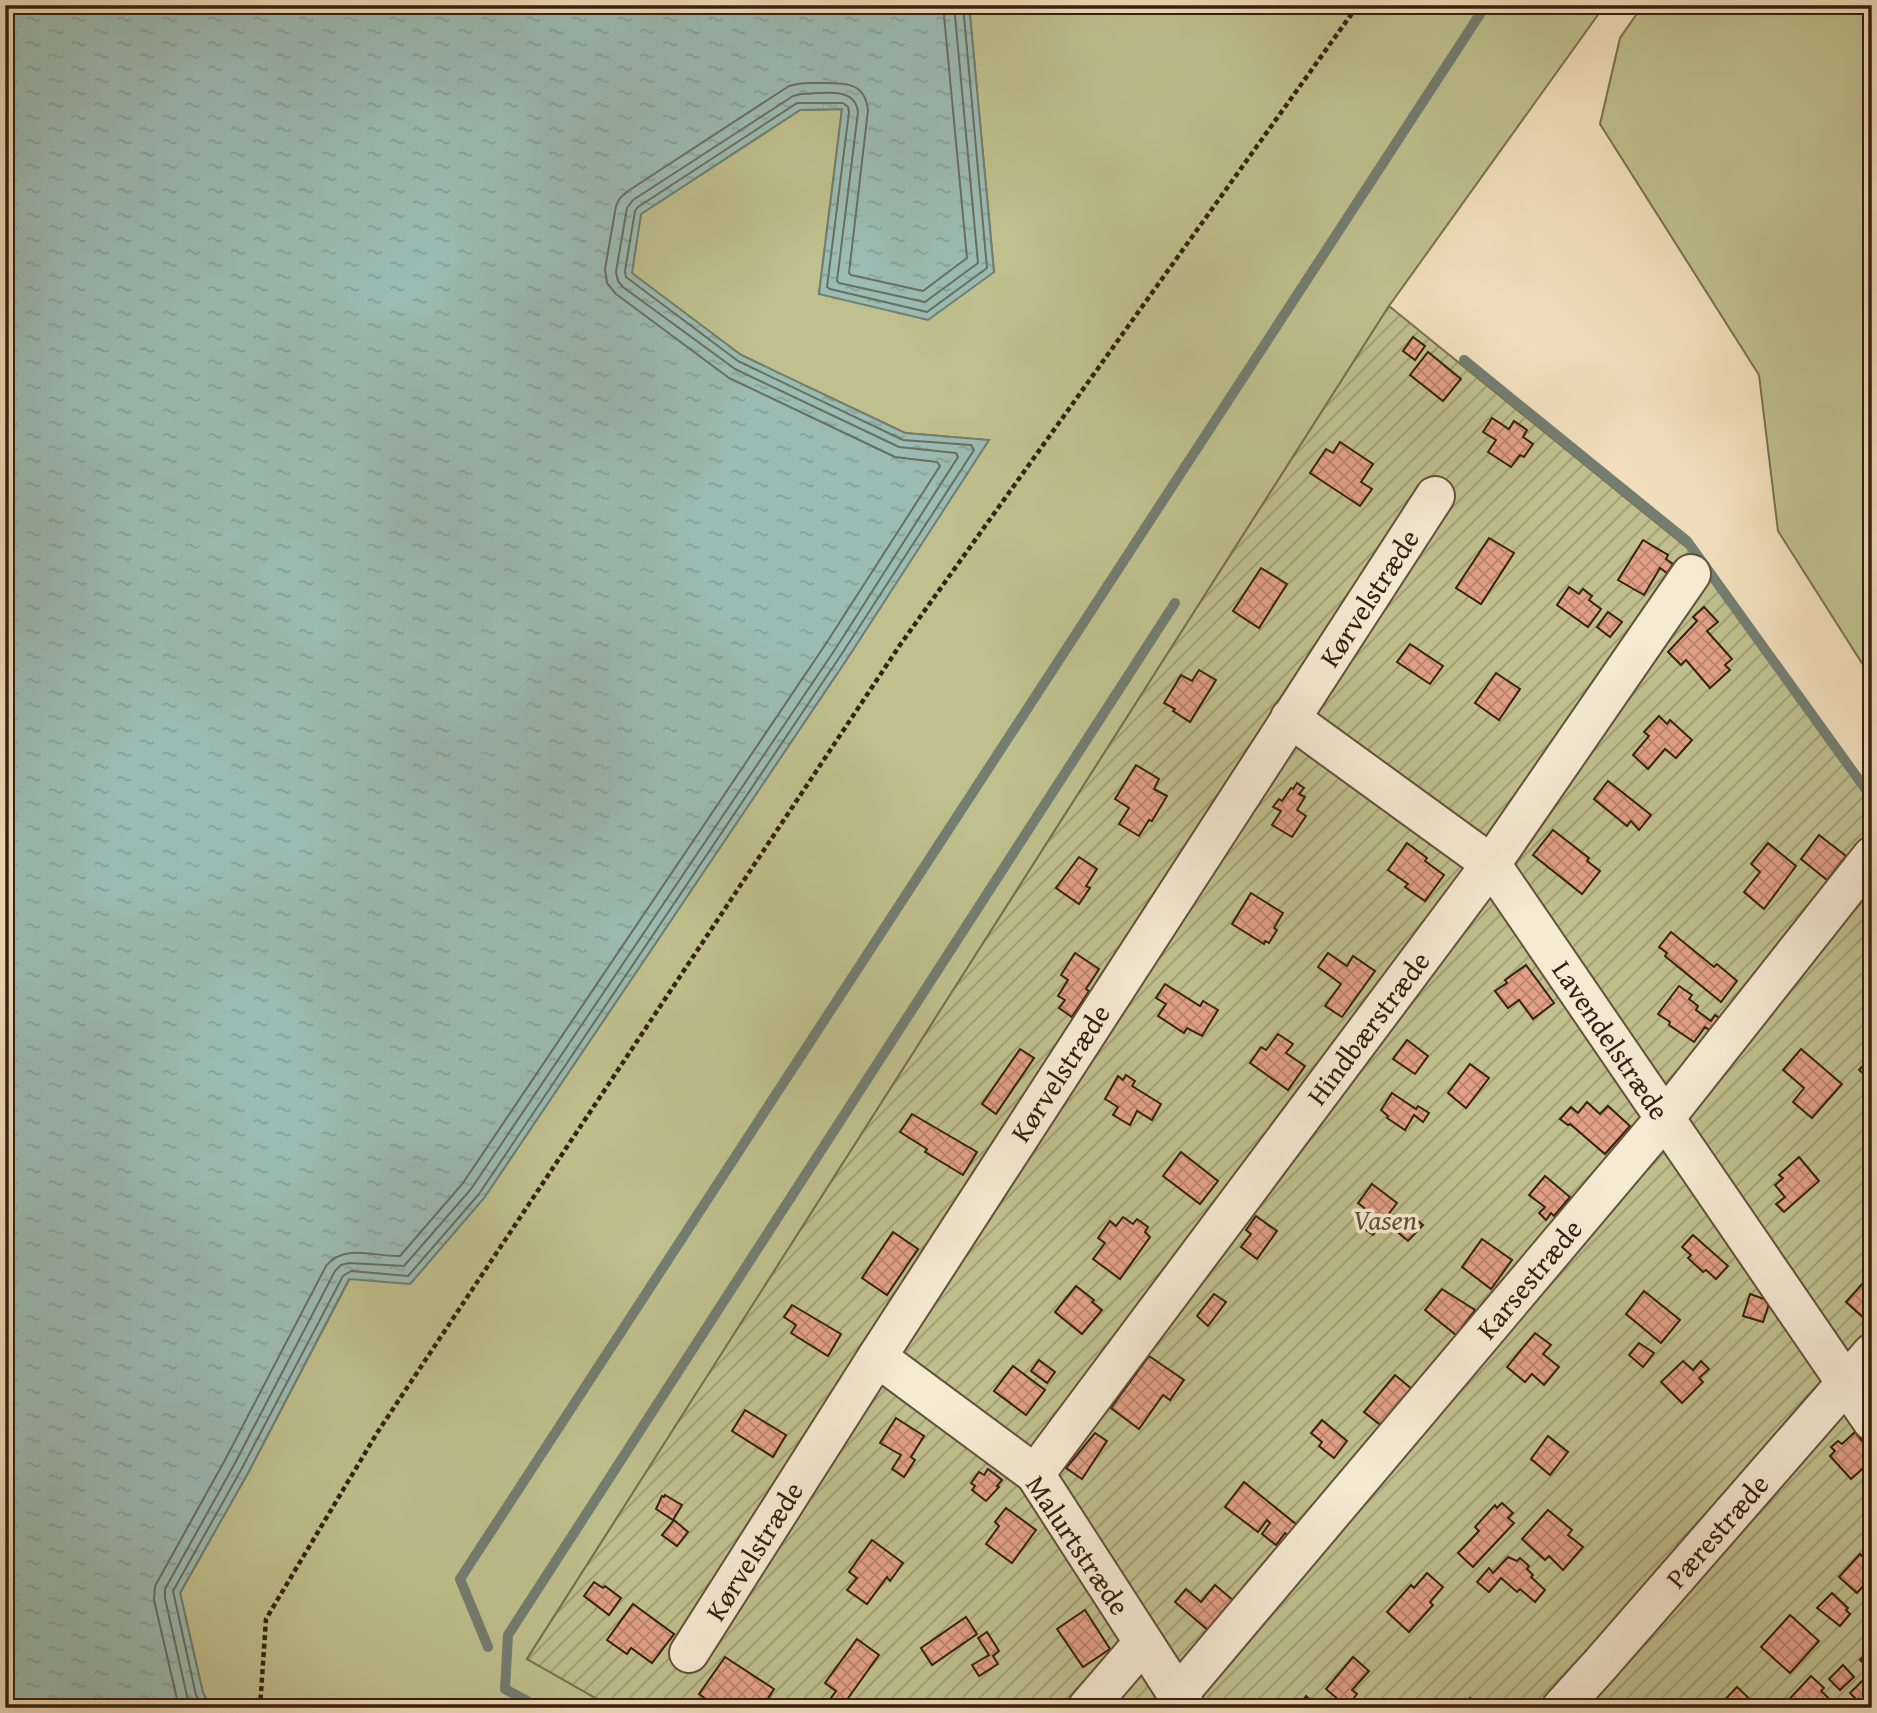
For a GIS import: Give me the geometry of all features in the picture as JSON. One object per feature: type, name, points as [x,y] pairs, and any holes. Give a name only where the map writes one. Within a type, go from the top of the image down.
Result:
[{"type":"lane","name":"Kørvelstræde","points":[[689,1653],[877,1357],[1434,496]]},
{"type":"lane","name":"Hindbærstræde","points":[[1035,1474],[1491,864],[1691,574]]},
{"type":"lane","name":"Lavendelstræde","points":[[1290,718],[1491,864],[1872,1421]]},
{"type":"lane","name":"Karsestræde","points":[[1182,1701],[1665,1118],[1872,856]]},
{"type":"lane","name":"Pærestræde","points":[[1561,1708],[1872,1353]]},
{"type":"lane","name":"Malurtstræde","points":[[877,1357],[1035,1474],[1182,1701]]},
{"type":"lane","points":[[1087,1708],[1143,1643]]},
{"type":"path","points":[[260,1708],[267,1619],[377,1433],[901,645],[1358,5]]},
{"type":"green space","points":[[969,5],[1605,5],[1389,306],[527,1659],[613,1708],[212,1708],[203,1693],[180,1593],[248,1473],[350,1278],[411,1283],[484,1198],[849,656],[988,440],[905,433],[741,355],[631,273],[641,214],[800,110],[842,109],[819,294],[994,272]]},
{"type":"green space","points":[[1643,5],[1872,5],[1872,679],[1778,531],[1759,375],[1600,124],[1620,38]]},
{"type":"green space","name":"Vasen","points":[[1389,306],[1696,555],[1872,803],[1872,1708],[613,1708],[527,1659]]},
{"type":"water","points":[[5,5],[969,5],[994,272],[928,320],[819,294],[842,109],[800,110],[641,214],[632,273],[741,355],[905,433],[989,440],[849,656],[484,1198],[410,1284],[349,1279],[248,1473],[180,1593],[203,1693],[212,1708],[5,1708]]},
{"type":"building","points":[[1413,337],[1425,346],[1415,360],[1403,351]]},
{"type":"building","points":[[1428,352],[1461,379],[1443,401],[1410,375]]},
{"type":"building","points":[[1492,418],[1509,429],[1514,421],[1527,430],[1523,437],[1533,444],[1524,457],[1520,455],[1511,467],[1488,452],[1496,440],[1483,432]]},
{"type":"building","points":[[1340,442],[1373,464],[1361,482],[1372,489],[1360,506],[1310,473],[1326,449],[1333,453]]},
{"type":"building","points":[[1489,538],[1514,553],[1481,604],[1456,588]]},
{"type":"building","points":[[1643,540],[1668,555],[1666,559],[1673,564],[1667,573],[1660,568],[1644,595],[1618,580]]},
{"type":"building","points":[[1261,568],[1287,584],[1259,628],[1233,611]]},
{"type":"building","points":[[1569,587],[1579,594],[1583,589],[1592,596],[1589,600],[1601,609],[1588,627],[1557,605]]},
{"type":"building","points":[[1704,607],[1718,622],[1707,631],[1732,659],[1725,665],[1730,670],[1710,688],[1686,660],[1681,665],[1668,652],[1697,621],[1693,617]]},
{"type":"building","points":[[1608,612],[1622,622],[1610,637],[1597,627]]},
{"type":"building","points":[[1410,644],[1443,666],[1430,684],[1397,662]]},
{"type":"building","points":[[1199,670],[1216,680],[1190,722],[1164,703],[1181,675],[1192,681]]},
{"type":"building","points":[[1496,673],[1520,689],[1499,720],[1475,703]]},
{"type":"building","points":[[1659,716],[1667,724],[1670,720],[1692,740],[1676,758],[1665,749],[1648,769],[1633,755],[1649,736],[1644,732]]},
{"type":"building","points":[[1136,765],[1159,779],[1154,789],[1167,796],[1139,836],[1119,824],[1129,808],[1115,799]]},
{"type":"building","points":[[1608,781],[1651,815],[1639,830],[1631,821],[1627,826],[1594,799]]},
{"type":"building","points":[[1297,783],[1304,788],[1299,794],[1305,797],[1297,810],[1306,816],[1292,837],[1272,825],[1281,811],[1273,807],[1279,799],[1282,801]]},
{"type":"building","points":[[1553,830],[1589,858],[1587,861],[1600,871],[1582,894],[1533,855]]},
{"type":"building","points":[[1819,835],[1846,856],[1827,880],[1801,859]]},
{"type":"building","points":[[1407,843],[1444,875],[1425,901],[1405,887],[1408,884],[1388,870]]},
{"type":"building","points":[[1768,843],[1796,866],[1764,909],[1744,892],[1760,872],[1751,864]]},
{"type":"building","points":[[1079,857],[1097,869],[1086,886],[1090,888],[1079,904],[1056,888]]},
{"type":"building","points":[[1251,893],[1283,913],[1269,943],[1265,941],[1264,944],[1232,924]]},
{"type":"building","points":[[1671,932],[1714,967],[1717,964],[1737,981],[1721,1002],[1665,956],[1667,953],[1659,947]]},
{"type":"building","points":[[1075,953],[1099,969],[1072,1017],[1059,1008],[1065,1000],[1058,996],[1068,980],[1061,975]]},
{"type":"building","points":[[1328,953],[1347,966],[1353,956],[1375,971],[1342,1017],[1325,1006],[1341,984],[1318,967]]},
{"type":"building","points":[[1526,965],[1554,1003],[1533,1019],[1519,1000],[1508,1008],[1495,991]]},
{"type":"building","points":[[1165,984],[1200,1006],[1203,1001],[1218,1010],[1202,1036],[1187,1028],[1184,1033],[1158,1016],[1166,1004],[1156,998]]},
{"type":"building","points":[[1679,986],[1692,995],[1689,999],[1698,1006],[1696,1010],[1711,1021],[1715,1015],[1724,1021],[1715,1034],[1705,1027],[1694,1042],[1658,1014]]},
{"type":"building","points":[[1278,1034],[1293,1044],[1286,1053],[1305,1066],[1288,1090],[1250,1063],[1261,1047],[1266,1050]]},
{"type":"building","points":[[1407,1040],[1428,1056],[1415,1074],[1393,1059]]},
{"type":"building","points":[[1020,1049],[1034,1058],[996,1114],[982,1104]]},
{"type":"building","points":[[1801,1049],[1842,1084],[1812,1118],[1793,1102],[1804,1088],[1783,1070]]},
{"type":"building","points":[[1872,1056],[1872,1081],[1859,1070]]},
{"type":"building","points":[[1470,1064],[1489,1078],[1466,1108],[1448,1093]]},
{"type":"building","points":[[1126,1075],[1135,1081],[1132,1086],[1161,1104],[1152,1120],[1137,1111],[1130,1125],[1113,1115],[1118,1107],[1105,1099],[1118,1076],[1123,1080]]},
{"type":"building","points":[[1392,1093],[1416,1109],[1418,1106],[1429,1113],[1423,1122],[1414,1115],[1405,1130],[1387,1118],[1381,1110]]},
{"type":"building","points":[[1587,1102],[1600,1114],[1608,1106],[1630,1126],[1605,1154],[1570,1124],[1560,1119],[1571,1107],[1578,1113]]},
{"type":"building","points":[[912,1114],[977,1152],[963,1175],[925,1152],[927,1149],[900,1132]]},
{"type":"building","points":[[1181,1152],[1218,1181],[1200,1204],[1163,1176]]},
{"type":"building","points":[[1799,1157],[1819,1181],[1784,1212],[1776,1204],[1785,1197],[1775,1185],[1783,1178],[1779,1175]]},
{"type":"building","points":[[1545,1176],[1570,1197],[1554,1216],[1551,1213],[1546,1220],[1539,1213],[1545,1207],[1529,1195]]},
{"type":"building","points":[[1372,1184],[1397,1203],[1373,1235],[1363,1228],[1373,1215],[1358,1203]]},
{"type":"building","points":[[1411,1215],[1423,1225],[1408,1241],[1396,1231]]},
{"type":"building","points":[[1256,1216],[1277,1231],[1257,1259],[1241,1247],[1251,1234],[1246,1230]]},
{"type":"building","points":[[1123,1217],[1133,1224],[1137,1219],[1148,1227],[1145,1232],[1150,1237],[1120,1279],[1093,1259],[1105,1243],[1098,1238],[1110,1221],[1116,1226]]},
{"type":"building","points":[[893,1232],[918,1249],[887,1295],[862,1278]]},
{"type":"building","points":[[1693,1235],[1728,1266],[1716,1279],[1706,1270],[1703,1272],[1688,1258],[1691,1255],[1682,1247]]},
{"type":"building","points":[[1482,1239],[1512,1260],[1491,1289],[1462,1267]]},
{"type":"building","points":[[1871,1274],[1872,1312],[1865,1319],[1846,1302]]},
{"type":"building","points":[[1076,1286],[1102,1310],[1082,1334],[1055,1312]]},
{"type":"building","points":[[1442,1289],[1475,1310],[1456,1335],[1425,1310]]},
{"type":"building","points":[[1644,1291],[1680,1320],[1661,1343],[1626,1314]]},
{"type":"building","points":[[1214,1294],[1226,1302],[1208,1326],[1197,1316]]},
{"type":"building","points":[[1750,1294],[1770,1301],[1763,1322],[1743,1316]]},
{"type":"building","points":[[792,1305],[841,1334],[828,1356],[791,1333],[796,1325],[784,1317]]},
{"type":"building","points":[[1535,1333],[1551,1345],[1543,1354],[1559,1367],[1544,1385],[1532,1374],[1525,1382],[1507,1367]]},
{"type":"building","points":[[1639,1343],[1654,1353],[1643,1367],[1629,1355]]},
{"type":"building","points":[[1149,1356],[1184,1380],[1170,1400],[1163,1395],[1139,1429],[1111,1408]]},
{"type":"building","points":[[1039,1360],[1055,1372],[1047,1383],[1031,1371]]},
{"type":"building","points":[[1683,1361],[1693,1370],[1701,1361],[1709,1369],[1699,1378],[1703,1382],[1682,1403],[1661,1382]]},
{"type":"building","points":[[1013,1366],[1045,1390],[1026,1415],[994,1391]]},
{"type":"building","points":[[1395,1375],[1413,1390],[1383,1427],[1364,1412]]},
{"type":"building","points":[[745,1410],[786,1435],[773,1457],[732,1431]]},
{"type":"building","points":[[896,1418],[924,1436],[911,1457],[915,1460],[904,1477],[892,1469],[901,1455],[880,1443]]},
{"type":"building","points":[[1322,1420],[1347,1441],[1334,1458],[1319,1446],[1322,1442],[1311,1433]]},
{"type":"building","points":[[1855,1432],[1866,1446],[1864,1447],[1869,1453],[1866,1456],[1871,1461],[1851,1479],[1830,1456],[1835,1451],[1831,1447],[1838,1441],[1842,1444]]},
{"type":"building","points":[[1095,1433],[1107,1441],[1082,1479],[1066,1468]]},
{"type":"building","points":[[1548,1436],[1568,1452],[1550,1475],[1531,1459]]},
{"type":"building","points":[[988,1469],[1002,1480],[986,1501],[972,1490],[975,1486],[971,1483],[979,1472],[984,1475]]},
{"type":"building","points":[[1244,1482],[1297,1525],[1288,1536],[1285,1533],[1276,1545],[1262,1534],[1270,1523],[1267,1520],[1258,1532],[1225,1507]]},
{"type":"building","points":[[665,1495],[682,1505],[673,1520],[656,1509]]},
{"type":"building","points":[[1502,1503],[1513,1513],[1508,1518],[1514,1523],[1473,1567],[1458,1553],[1479,1531],[1475,1527],[1495,1505],[1497,1508]]},
{"type":"building","points":[[1006,1508],[1036,1530],[1012,1563],[986,1544],[999,1526],[995,1522]]},
{"type":"building","points":[[1548,1510],[1572,1530],[1568,1535],[1583,1547],[1563,1570],[1549,1556],[1545,1560],[1522,1539]]},
{"type":"building","points":[[674,1520],[688,1532],[677,1546],[662,1535]]},
{"type":"building","points":[[872,1540],[903,1563],[890,1581],[887,1577],[867,1604],[847,1590],[857,1578],[849,1572]]},
{"type":"building","points":[[1860,1554],[1872,1565],[1872,1576],[1857,1593],[1839,1577]]},
{"type":"building","points":[[1508,1557],[1517,1561],[1520,1558],[1529,1566],[1527,1569],[1533,1575],[1531,1577],[1545,1590],[1535,1602],[1520,1589],[1517,1592],[1501,1578],[1489,1592],[1477,1582],[1489,1568],[1493,1573]]},
{"type":"building","points":[[1427,1573],[1443,1587],[1430,1602],[1433,1605],[1409,1632],[1387,1612],[1411,1585],[1414,1588]]},
{"type":"building","points":[[594,1582],[603,1588],[605,1586],[621,1598],[609,1615],[584,1596]]},
{"type":"building","points":[[1215,1585],[1234,1601],[1209,1631],[1175,1602],[1186,1589],[1201,1602]]},
{"type":"building","points":[[1832,1593],[1848,1608],[1846,1610],[1850,1614],[1840,1626],[1817,1608]]},
{"type":"building","points":[[633,1604],[674,1634],[652,1663],[631,1648],[627,1654],[607,1640]]},
{"type":"building","points":[[1872,1608],[1872,1625],[1864,1618]]},
{"type":"building","points":[[1085,1610],[1110,1649],[1083,1667],[1057,1629]]},
{"type":"building","points":[[1790,1615],[1819,1641],[1790,1673],[1761,1647]]},
{"type":"building","points":[[966,1617],[977,1634],[932,1665],[921,1648]]},
{"type":"building","points":[[987,1632],[999,1651],[993,1656],[998,1664],[979,1676],[972,1665],[989,1655],[978,1638]]},
{"type":"building","points":[[857,1639],[879,1655],[841,1708],[830,1708],[826,1705],[836,1691],[825,1683]]},
{"type":"building","points":[[1872,1648],[1872,1670],[1860,1660]]},
{"type":"building","points":[[725,1657],[774,1689],[762,1708],[718,1708],[699,1694]]},
{"type":"building","points":[[1353,1657],[1369,1671],[1352,1690],[1357,1694],[1347,1707],[1326,1689]]},
{"type":"building","points":[[1843,1665],[1854,1677],[1840,1690],[1829,1679]]},
{"type":"building","points":[[1872,1671],[1872,1696],[1862,1705],[1850,1693]]},
{"type":"building","points":[[1811,1676],[1824,1688],[1821,1691],[1838,1707],[1781,1708]]},
{"type":"building","points":[[1737,1687],[1755,1704],[1752,1708],[1717,1708]]},
{"type":"building","points":[[1306,1696],[1318,1706],[1320,1704],[1325,1708],[1298,1708]]},
{"type":"building","points":[[1470,1698],[1482,1708],[1462,1708]]},
{"type":"waterway","points":[[488,1647],[460,1579],[1486,5]]},
{"type":"waterway","points":[[1464,360],[1687,541],[1872,798]]},
{"type":"waterway","points":[[540,1708],[505,1689],[508,1635],[1175,603]]}]
